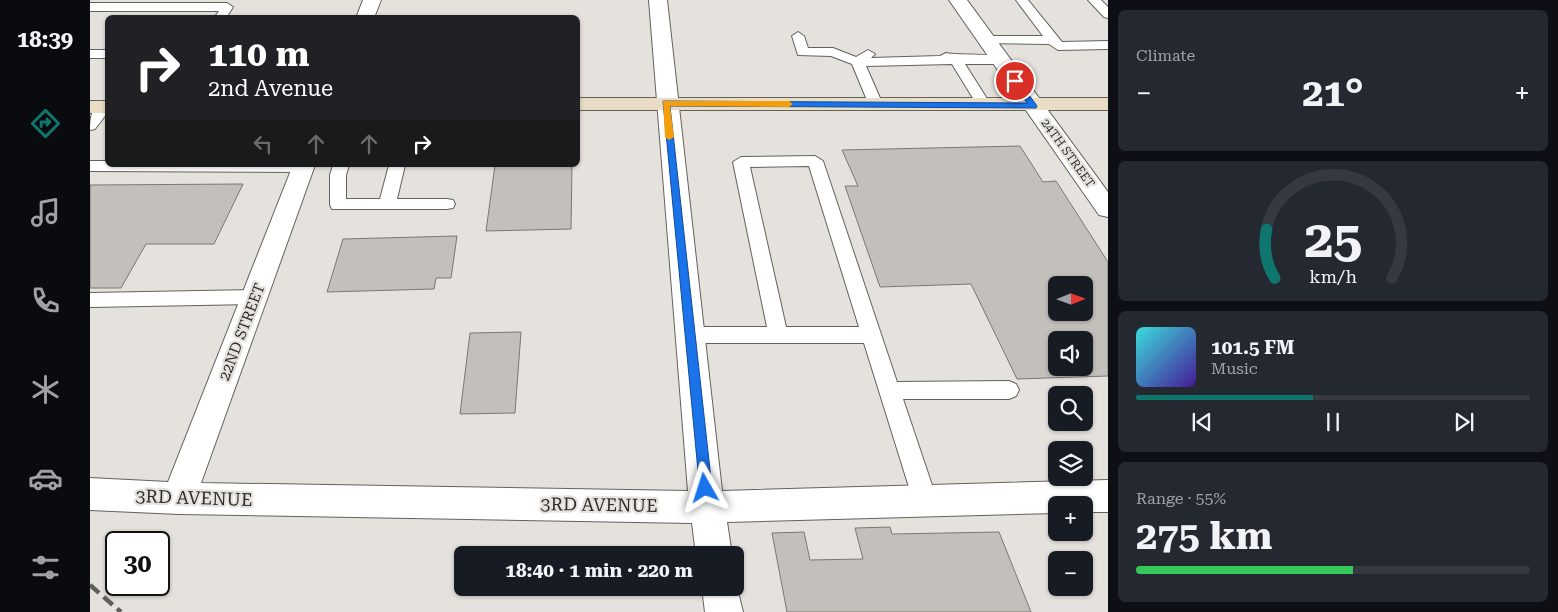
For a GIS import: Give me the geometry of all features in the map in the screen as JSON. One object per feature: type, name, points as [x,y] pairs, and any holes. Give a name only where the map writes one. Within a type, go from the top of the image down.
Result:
[{"type":"main road","points":[[580,104],[1033,106],[1108,104]]},
{"type":"street","points":[[366,15],[372,0]]},
{"type":"street","points":[[658,0],[666,103],[689,335],[713,546]]},
{"type":"street","name":"24TH STREET","points":[[958,0],[1108,208]]},
{"type":"street","name":"22ND STREET","points":[[179,498],[304,167]]},
{"type":"street","name":"3RD AVENUE","points":[[90,494],[179,498],[707,507],[1108,496]]},
{"type":"street","points":[[721,596],[724,612]]},
{"type":"lane","points":[[1022,0],[1058,46],[1108,45]]},
{"type":"lane","points":[[1094,0],[1108,14]]},
{"type":"lane","points":[[92,9],[227,7],[222,15]]},
{"type":"lane","points":[[798,36],[804,52],[833,52],[858,62],[1000,60]]},
{"type":"lane","points":[[986,40],[1053,40]]},
{"type":"lane","points":[[858,62],[870,52],[888,52]]},
{"type":"lane","points":[[913,52],[929,52],[956,60],[984,105]]},
{"type":"lane","points":[[90,54],[105,54]]},
{"type":"lane","points":[[858,62],[876,105]]},
{"type":"lane","points":[[90,126],[100,107]]},
{"type":"lane","points":[[778,336],[741,162],[814,160],[925,500]]},
{"type":"lane","points":[[90,166],[105,166]]},
{"type":"lane","points":[[343,171],[338,205],[447,204]]},
{"type":"lane","points":[[386,204],[390,171]]},
{"type":"lane","points":[[90,300],[254,297]]},
{"type":"lane","points":[[689,335],[871,334]]},
{"type":"lane","points":[[889,391],[1009,390]]},
{"type":"building","points":[[1020,146],[1043,182],[1056,181],[1108,262],[1108,376],[1017,379],[971,284],[880,287],[845,186],[858,186],[842,150]]},
{"type":"building","points":[[495,167],[572,167],[571,229],[486,231]]},
{"type":"building","points":[[243,184],[214,244],[146,244],[121,288],[90,288],[90,185]]},
{"type":"building","points":[[457,236],[451,278],[436,278],[434,289],[327,292],[343,239]]},
{"type":"building","points":[[521,332],[515,413],[460,414],[470,333]]},
{"type":"building","points":[[890,527],[892,534],[999,532],[1031,612],[787,612],[772,533],[804,532],[810,560],[863,559],[855,528]]},
{"type":"railway","points":[[90,585],[121,612]]},
{"type":"slow traffic","points":[[669,137],[666,103],[789,104]]},
{"type":"route","points":[[705,488],[666,103],[1033,106],[1015,81]]}]
